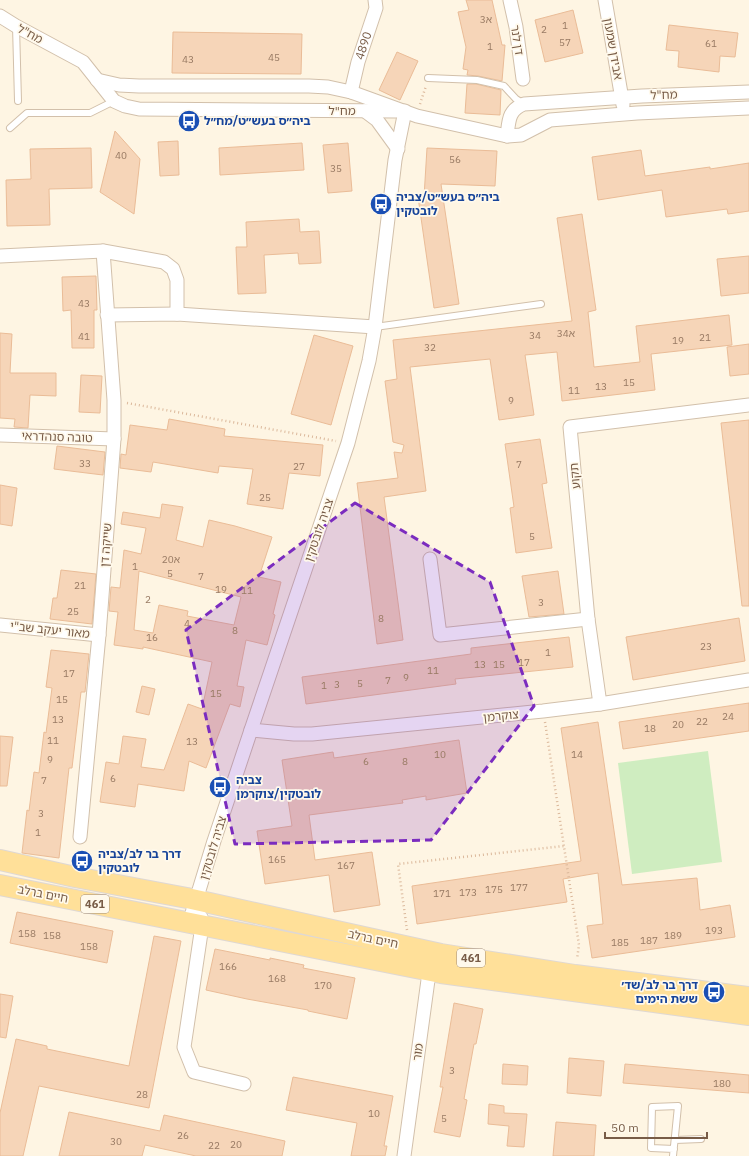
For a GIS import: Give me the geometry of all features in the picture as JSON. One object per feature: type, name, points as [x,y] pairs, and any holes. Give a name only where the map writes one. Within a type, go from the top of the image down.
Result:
[{"type":"main road","name":"חיים ברלב","points":[[0,860],[75,877],[197,900],[415,948],[575,975],[749,997]]},
{"type":"main road","name":"חיים ברלב","points":[[0,885],[428,971],[749,1015]]},
{"type":"street","name":"4890","points":[[351,92],[358,62],[376,8],[376,0]]},
{"type":"street","name":"דן לנר","points":[[510,0],[516,27],[523,79]]},
{"type":"street","name":"אבידן שמעון","points":[[605,0],[624,115]]},
{"type":"street","name":"מח\"ל","points":[[0,16],[83,62],[114,100],[125,106],[139,109],[365,111],[411,113]]},
{"type":"street","name":"מח\"ל","points":[[97,80],[119,85],[328,87],[351,92],[411,113],[507,136],[521,135],[550,120],[637,113],[749,108]]},
{"type":"street","name":"מח\"ל","points":[[524,104],[622,97],[749,92]]},
{"type":"street","points":[[507,136],[510,114],[516,107],[524,104]]},
{"type":"street","points":[[365,111],[377,120],[398,149]]},
{"type":"street","name":"צביה לובטקין","points":[[244,1084],[194,1072],[184,1047],[197,900],[214,841],[348,443],[369,361],[375,327],[398,149],[411,113]]},
{"type":"street","points":[[0,256],[103,252],[164,262],[173,268],[177,280],[177,314]]},
{"type":"street","name":"שייקה דן","points":[[80,837],[99,635],[114,439],[114,400],[103,252]]},
{"type":"street","points":[[107,315],[177,314],[375,327]]},
{"type":"street","name":"תקוע","points":[[600,704],[588,619],[570,427],[749,405]]},
{"type":"street","name":"טובה סנהדראי","points":[[0,435],[114,439]]},
{"type":"street","points":[[430,559],[440,635],[588,619]]},
{"type":"street","name":"מאור יעקב שב\"י","points":[[0,625],[99,635]]},
{"type":"street","name":"צוקרמן","points":[[251,730],[312,734],[543,712],[749,680]]},
{"type":"street","name":"מור","points":[[404,1156],[428,971],[426,955],[415,948]]},
{"type":"lane","points":[[16,26],[18,101]]},
{"type":"lane","points":[[428,78],[477,80],[504,86],[516,99],[524,104]]},
{"type":"lane","points":[[10,128],[27,114],[90,112],[114,100]]},
{"type":"lane","points":[[375,327],[541,304]]},
{"type":"lane","points":[[674,1149],[651,1148],[652,1107],[678,1106],[674,1156]]},
{"type":"lane","points":[[675,1140],[701,1140]]},
{"type":"path","points":[[411,113],[428,78]]},
{"type":"path","points":[[114,400],[348,443]]},
{"type":"path","points":[[543,712],[579,945],[575,975]]},
{"type":"path","points":[[75,877],[80,837]]},
{"type":"path","points":[[415,948],[398,864],[564,846]]},
{"type":"highlighted area","points":[[355,503],[490,582],[534,706],[431,840],[235,844],[186,630]]},
{"type":"green space","points":[[708,751],[722,862],[632,874],[618,763]]},
{"type":"building","points":[[466,0],[492,0],[502,45],[505,45],[502,81],[467,75],[468,70],[463,69],[466,47],[458,12],[469,10]]},
{"type":"building","points":[[573,10],[583,53],[545,62],[535,20]]},
{"type":"building","points":[[669,25],[738,33],[735,57],[720,56],[719,72],[678,67],[679,51],[666,50]]},
{"type":"building","points":[[173,32],[302,34],[301,74],[172,73]]},
{"type":"building","points":[[397,52],[418,61],[400,100],[379,90]]},
{"type":"building","points":[[467,84],[476,84],[501,90],[500,115],[465,113]]},
{"type":"building","points":[[115,131],[140,159],[134,214],[100,192]]},
{"type":"building","points":[[178,141],[179,175],[160,176],[158,142]]},
{"type":"building","points":[[302,143],[304,170],[220,175],[219,148]]},
{"type":"building","points":[[348,143],[352,191],[328,193],[323,145]]},
{"type":"building","points":[[91,148],[92,188],[49,189],[50,225],[7,226],[6,180],[31,179],[30,149]]},
{"type":"building","points":[[427,148],[497,151],[495,186],[441,184],[459,304],[434,308],[418,197],[424,197]]},
{"type":"building","points":[[641,150],[645,176],[749,163],[749,211],[728,214],[727,209],[666,217],[662,190],[598,200],[592,157]]},
{"type":"building","points":[[582,214],[596,310],[588,312],[594,367],[640,362],[636,326],[729,315],[732,345],[651,354],[655,390],[562,401],[557,352],[525,355],[534,415],[499,420],[490,359],[410,367],[426,491],[384,497],[403,640],[377,644],[357,483],[398,478],[394,452],[402,453],[404,445],[393,442],[385,381],[397,379],[393,340],[572,321],[557,218]]},
{"type":"building","points":[[299,219],[300,232],[319,231],[321,263],[299,264],[298,253],[264,255],[266,293],[238,294],[236,247],[247,247],[246,222]]},
{"type":"building","points":[[749,256],[749,293],[721,296],[717,259]]},
{"type":"building","points":[[96,276],[97,310],[94,310],[94,348],[72,348],[71,310],[63,311],[62,277]]},
{"type":"building","points":[[0,333],[12,334],[10,373],[56,373],[56,396],[30,395],[28,428],[14,427],[15,419],[0,418]]},
{"type":"building","points":[[314,335],[353,346],[331,425],[291,414]]},
{"type":"building","points":[[749,344],[749,374],[730,376],[727,347]]},
{"type":"building","points":[[81,375],[102,376],[100,413],[79,412]]},
{"type":"building","points":[[169,419],[225,429],[224,436],[323,445],[320,476],[289,473],[283,509],[247,504],[253,469],[219,466],[218,473],[153,462],[151,472],[120,468],[121,454],[126,455],[130,425],[167,430]]},
{"type":"building","points":[[749,420],[749,606],[742,606],[721,423]]},
{"type":"building","points":[[540,439],[547,483],[542,484],[552,548],[516,553],[510,508],[514,507],[505,444]]},
{"type":"building","points":[[57,446],[105,452],[103,475],[54,469]]},
{"type":"building","points":[[0,485],[17,488],[12,526],[0,524]]},
{"type":"building","points":[[162,504],[183,507],[176,540],[203,547],[209,520],[272,537],[259,577],[281,582],[273,614],[275,615],[267,645],[246,640],[237,686],[244,687],[240,707],[230,704],[206,768],[189,761],[184,791],[138,784],[135,807],[100,802],[106,762],[119,764],[123,736],[146,739],[141,767],[164,770],[188,704],[202,709],[212,662],[143,647],[143,649],[114,645],[118,612],[109,611],[111,587],[120,588],[124,550],[141,554],[146,528],[121,524],[123,512],[160,518]],"holes":[[[139,571],[241,597],[234,625],[187,616],[188,611],[159,605],[153,633],[134,630]]]},
{"type":"building","points":[[61,570],[96,574],[92,624],[50,619],[53,598],[57,598]]},
{"type":"building","points":[[558,571],[564,614],[529,617],[522,576]]},
{"type":"building","points":[[739,618],[745,661],[633,680],[626,637]]},
{"type":"building","points":[[569,637],[573,667],[455,679],[456,684],[306,704],[302,677],[471,654],[471,648]]},
{"type":"building","points":[[51,650],[89,654],[85,692],[81,692],[72,768],[69,768],[59,858],[22,853],[27,810],[29,811],[34,772],[39,773],[44,732],[46,733],[52,688],[46,687]]},
{"type":"building","points":[[142,686],[155,689],[149,715],[136,712]]},
{"type":"building","points":[[749,703],[749,731],[623,749],[619,722]]},
{"type":"building","points":[[598,722],[622,885],[697,878],[700,910],[730,905],[735,937],[592,958],[587,926],[603,924],[598,873],[563,879],[567,902],[417,924],[412,886],[581,861],[561,728]]},
{"type":"building","points":[[0,736],[13,737],[7,786],[0,786]]},
{"type":"building","points":[[459,740],[467,793],[426,800],[426,796],[402,800],[403,803],[309,815],[315,860],[372,852],[380,905],[334,912],[329,875],[265,884],[257,831],[292,826],[282,760],[333,752],[334,758]]},
{"type":"building","points":[[17,912],[113,931],[107,963],[10,943]]},
{"type":"building","points":[[154,936],[181,941],[149,1108],[39,1086],[23,1156],[0,1156],[0,1113],[16,1039],[47,1046],[47,1049],[129,1066]]},
{"type":"building","points":[[215,949],[304,965],[303,968],[355,978],[347,1019],[206,990]]},
{"type":"building","points":[[0,994],[13,996],[6,1038],[0,1037]]},
{"type":"building","points":[[454,1003],[483,1009],[476,1044],[474,1044],[464,1099],[467,1100],[460,1137],[434,1132],[443,1087],[440,1087]]},
{"type":"building","points":[[569,1058],[604,1061],[601,1096],[567,1093]]},
{"type":"building","points":[[503,1064],[528,1066],[527,1085],[502,1084]]},
{"type":"building","points":[[625,1064],[749,1075],[749,1093],[623,1083]]},
{"type":"building","points":[[293,1077],[393,1096],[384,1146],[387,1146],[385,1156],[351,1156],[357,1123],[286,1110]]},
{"type":"building","points":[[489,1104],[504,1106],[504,1113],[527,1114],[524,1147],[507,1146],[509,1126],[488,1124]]},
{"type":"building","points":[[69,1112],[160,1131],[164,1115],[285,1141],[282,1156],[196,1156],[145,1145],[142,1156],[59,1156]]},
{"type":"building","points":[[556,1122],[596,1125],[594,1156],[553,1156]]},
{"type":"place","name":"ביה״ס בעש״ט/מח״ל","points":[[189,121]]},
{"type":"place","name":"ביה״ס בעש״ט/צביה לובטקין","points":[[381,204]]},
{"type":"place","name":"צביה לובטקין/צוקרמן","points":[[220,787]]},
{"type":"place","name":"דרך בר לב/צביה לובטקין","points":[[82,861]]},
{"type":"place","name":"דרך בר לב/שד׳ ששת הימים","points":[[714,992]]}]
